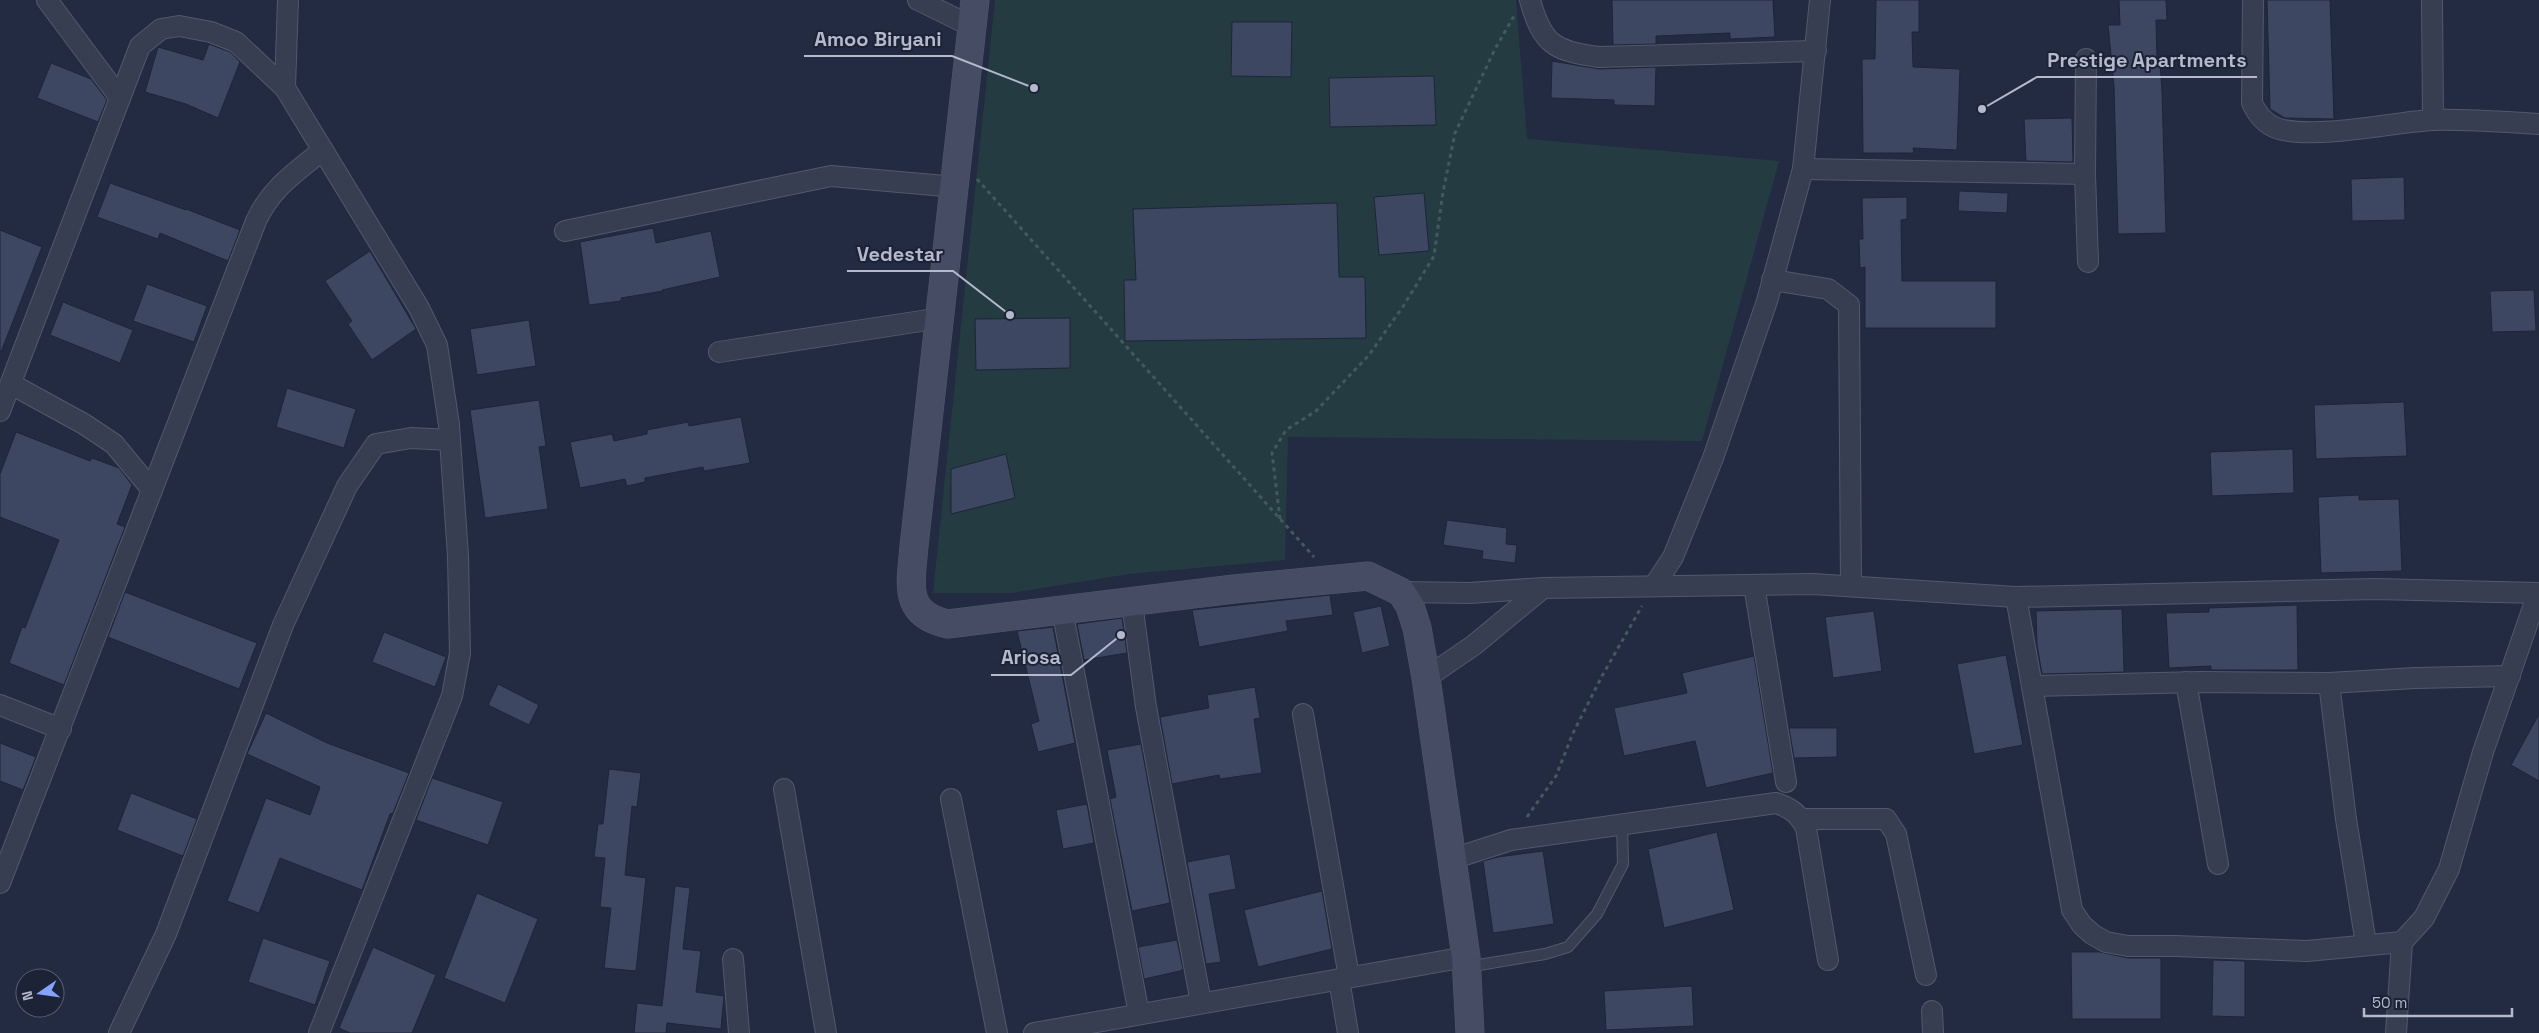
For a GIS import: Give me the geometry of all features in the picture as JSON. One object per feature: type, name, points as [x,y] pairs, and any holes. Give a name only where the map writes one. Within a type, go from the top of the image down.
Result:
[{"type":"street","points":[[47,0],[120,98]]},
{"type":"street","points":[[285,88],[288,0]]},
{"type":"street","points":[[918,0],[973,27]]},
{"type":"street","points":[[975,0],[956,187],[914,546],[911,584],[912,599],[923,615],[934,621],[948,624],[1234,589],[1368,576],[1401,592],[1469,593],[1543,588],[1813,584],[2016,597],[2376,589],[2538,593],[2483,752],[2449,869],[2424,918],[2402,942],[2396,1033]]},
{"type":"street","points":[[1654,586],[1673,557],[1713,458],[1772,280],[1803,169],[1820,0]]},
{"type":"street","points":[[2253,0],[2252,103],[2257,113],[2267,123],[2281,130],[2301,132],[2433,120],[2539,124]]},
{"type":"street","points":[[2432,0],[2433,120]]},
{"type":"street","points":[[1524,4],[1541,31],[1554,46],[1574,54],[1599,57],[1816,51]]},
{"type":"street","points":[[0,410],[140,46],[161,29],[179,26],[211,32],[236,42],[285,88],[419,308],[437,345],[450,440],[458,556],[460,653],[452,696],[318,1033]]},
{"type":"street","points":[[2086,59],[2085,174],[2088,262]]},
{"type":"street","points":[[0,883],[264,203],[273,192],[323,150]]},
{"type":"street","points":[[1803,169],[2085,174]]},
{"type":"street","points":[[565,231],[831,176],[956,187]]},
{"type":"street","points":[[1772,280],[1828,289],[1849,305],[1851,586]]},
{"type":"street","points":[[719,352],[940,318]]},
{"type":"street","points":[[11,384],[84,424],[114,444],[152,490]]},
{"type":"street","points":[[120,1033],[166,934],[283,625],[347,486],[376,444],[412,438],[450,440]]},
{"type":"street","points":[[1754,585],[1786,782]]},
{"type":"street","points":[[1426,678],[1474,646],[1543,588]]},
{"type":"street","points":[[1401,592],[1410,606],[1417,628],[1426,678],[1466,962],[1470,1033]]},
{"type":"street","points":[[2016,597],[2072,910],[2082,925],[2092,934],[2106,942],[2128,946],[2307,951],[2402,942]]},
{"type":"street","points":[[1132,602],[1146,707],[1201,1003]]},
{"type":"street","points":[[1062,609],[1139,1014]]},
{"type":"street","points":[[2032,686],[2186,682],[2329,683],[2415,678],[2510,676]]},
{"type":"street","points":[[2186,682],[2218,864]]},
{"type":"street","points":[[2329,683],[2346,819],[2366,944]]},
{"type":"street","points":[[0,705],[61,729]]},
{"type":"street","points":[[1303,714],[1344,978],[1348,1033]]},
{"type":"street","points":[[784,789],[826,1033]]},
{"type":"street","points":[[951,799],[996,1033]]},
{"type":"street","points":[[1452,858],[1511,840],[1776,803],[1791,808],[1802,819],[1806,828],[1828,960]]},
{"type":"street","points":[[1802,819],[1886,819],[1896,834],[1926,975]]},
{"type":"street","points":[[732,959],[739,1033]]},
{"type":"street","points":[[1034,1033],[1344,978],[1466,962]]},
{"type":"street","points":[[1932,1011],[1933,1033]]},
{"type":"lane","points":[[1466,962],[1545,954],[1568,947],[1597,914],[1622,864],[1622,824]]},
{"type":"path","points":[[1280,519],[1272,453],[1286,430],[1316,412],[1369,355],[1404,305],[1434,256],[1443,192],[1455,133],[1496,49],[1524,4]]},
{"type":"path","points":[[959,158],[1334,580]]},
{"type":"path","points":[[1511,840],[1556,776],[1573,733],[1602,676],[1654,586]]},
{"type":"shaded area","points":[[995,0],[1516,0],[1527,139],[1779,161],[1702,441],[1288,437],[1285,560],[1129,574],[1012,593],[933,593]]},
{"type":"building","points":[[1612,0],[1773,0],[1775,37],[1730,39],[1730,33],[1656,36],[1656,44],[1613,45]]},
{"type":"building","points":[[1876,0],[1919,0],[1919,32],[1912,32],[1913,67],[1960,69],[1957,150],[1913,148],[1914,153],[1863,153],[1862,59],[1875,59]]},
{"type":"building","points":[[2119,0],[2166,0],[2167,20],[2156,20],[2157,60],[2160,60],[2162,92],[2166,233],[2118,234],[2114,86],[2108,25],[2120,25]]},
{"type":"building","points":[[2267,0],[2330,0],[2334,119],[2285,118],[2270,109]]},
{"type":"building","points":[[1232,22],[1292,22],[1291,77],[1231,76]]},
{"type":"building","points":[[209,44],[230,52],[240,62],[218,118],[186,104],[145,92],[158,47],[203,60]]},
{"type":"building","points":[[1552,61],[1599,69],[1656,67],[1655,106],[1614,105],[1614,100],[1551,98]]},
{"type":"building","points":[[51,63],[91,79],[107,100],[98,122],[37,98]]},
{"type":"building","points":[[1434,76],[1436,125],[1330,127],[1329,78]]},
{"type":"building","points":[[2072,118],[2073,162],[2026,161],[2024,119]]},
{"type":"building","points":[[2404,177],[2405,220],[2352,221],[2351,179]]},
{"type":"building","points":[[110,183],[240,230],[228,261],[160,233],[158,239],[97,217]]},
{"type":"building","points":[[1959,191],[2008,193],[2007,213],[1958,211]]},
{"type":"building","points":[[1424,193],[1429,251],[1379,255],[1374,197]]},
{"type":"building","points":[[1907,197],[1907,219],[1901,220],[1902,281],[1996,281],[1996,328],[1865,328],[1865,267],[1860,268],[1859,239],[1863,239],[1862,198]]},
{"type":"building","points":[[1337,203],[1339,277],[1365,277],[1366,338],[1125,341],[1124,280],[1136,280],[1133,209]]},
{"type":"building","points":[[653,228],[656,243],[711,231],[720,277],[663,291],[621,298],[621,301],[589,305],[580,242]]},
{"type":"building","points":[[0,230],[42,247],[1,352],[0,351]]},
{"type":"building","points":[[370,251],[416,329],[372,360],[348,324],[352,321],[325,281]]},
{"type":"building","points":[[147,284],[207,306],[194,342],[133,321]]},
{"type":"building","points":[[2534,290],[2536,331],[2492,332],[2490,291]]},
{"type":"building","points":[[63,302],[133,330],[120,363],[50,335]]},
{"type":"building","points":[[1070,318],[1070,368],[976,370],[975,319]]},
{"type":"building","points":[[529,320],[536,366],[477,375],[470,329]]},
{"type":"building","points":[[287,388],[356,409],[344,448],[276,427]]},
{"type":"building","points":[[539,400],[546,446],[539,447],[548,509],[485,518],[470,410]]},
{"type":"building","points":[[2404,402],[2407,456],[2316,459],[2314,405]]},
{"type":"building","points":[[741,417],[750,463],[704,471],[703,467],[645,478],[645,482],[627,486],[625,479],[580,488],[570,442],[612,434],[614,441],[647,434],[647,430],[688,422],[689,426]]},
{"type":"building","points":[[16,432],[90,461],[92,458],[119,468],[132,485],[117,524],[125,527],[64,685],[9,663],[22,627],[25,628],[59,540],[0,517],[0,474]]},
{"type":"building","points":[[2293,449],[2294,493],[2212,496],[2210,452]]},
{"type":"building","points":[[1006,454],[1015,498],[951,514],[951,469]]},
{"type":"building","points":[[2359,495],[2359,500],[2399,499],[2402,571],[2321,573],[2318,497]]},
{"type":"building","points":[[1447,520],[1507,528],[1506,544],[1517,545],[1515,563],[1482,559],[1483,551],[1443,545]]},
{"type":"building","points":[[125,592],[257,643],[239,689],[108,637]]},
{"type":"building","points":[[1330,595],[1333,615],[1286,621],[1288,631],[1199,647],[1192,610]]},
{"type":"building","points":[[2297,605],[2298,670],[2211,670],[2211,666],[2169,668],[2166,613],[2209,612],[2209,608]]},
{"type":"building","points":[[1381,606],[1390,646],[1362,653],[1353,612]]},
{"type":"building","points":[[2122,609],[2124,672],[2042,674],[2037,645],[2036,611]]},
{"type":"building","points":[[1874,611],[1882,671],[1833,678],[1825,617]]},
{"type":"building","points":[[1122,618],[1127,653],[1084,660],[1077,624]]},
{"type":"building","points":[[1053,627],[1075,743],[1038,752],[1031,724],[1039,721],[1017,631]]},
{"type":"building","points":[[384,632],[446,657],[435,687],[372,662]]},
{"type":"building","points":[[2006,655],[2023,745],[1974,754],[1957,664]]},
{"type":"building","points":[[1754,656],[1773,773],[1706,788],[1695,741],[1624,756],[1614,708],[1687,693],[1682,673]]},
{"type":"building","points":[[498,684],[539,705],[529,725],[488,705]]},
{"type":"building","points":[[1255,687],[1260,718],[1254,719],[1262,773],[1220,779],[1219,775],[1172,784],[1160,717],[1209,708],[1207,695]]},
{"type":"building","points":[[266,713],[327,743],[409,773],[393,813],[390,814],[362,890],[280,858],[259,913],[227,901],[266,798],[310,815],[320,787],[247,754]]},
{"type":"building","points":[[2539,714],[2539,781],[2511,765]]},
{"type":"building","points":[[1789,728],[1837,728],[1837,757],[1794,758]]},
{"type":"building","points":[[0,743],[36,757],[23,790],[0,781]]},
{"type":"building","points":[[1141,744],[1170,903],[1132,911],[1110,799],[1116,797],[1107,750]]},
{"type":"building","points":[[609,769],[641,773],[637,807],[632,806],[625,875],[646,878],[636,971],[604,968],[611,908],[600,907],[605,858],[594,857],[598,824],[603,824]]},
{"type":"building","points":[[432,778],[503,802],[488,845],[416,820]]},
{"type":"building","points":[[131,793],[197,819],[183,856],[117,830]]},
{"type":"building","points":[[1087,804],[1094,843],[1063,849],[1056,810]]},
{"type":"building","points":[[1717,832],[1734,910],[1664,928],[1648,849]]},
{"type":"building","points":[[1543,851],[1554,924],[1493,933],[1483,861]]},
{"type":"building","points":[[1230,854],[1236,889],[1209,894],[1221,962],[1206,964],[1187,862]]},
{"type":"building","points":[[675,886],[690,888],[683,949],[701,951],[696,992],[724,996],[721,1029],[667,1023],[666,1033],[634,1033],[637,1003],[662,1006]]},
{"type":"building","points":[[1322,891],[1332,949],[1258,967],[1244,910]]},
{"type":"building","points":[[477,893],[538,919],[505,1003],[444,978]]},
{"type":"building","points":[[263,938],[330,961],[315,1005],[248,982]]},
{"type":"building","points":[[1177,940],[1183,969],[1144,979],[1138,947]]},
{"type":"building","points":[[373,947],[436,975],[412,1033],[350,1033],[339,1028]]},
{"type":"building","points":[[2071,952],[2100,952],[2128,958],[2161,958],[2161,1019],[2072,1019]]},
{"type":"building","points":[[2213,960],[2245,961],[2245,1017],[2212,1016]]},
{"type":"building","points":[[1692,986],[1694,1026],[1606,1030],[1604,991]]},
{"type":"place","name":"Amoo Biryani","points":[[1034,88]]},
{"type":"place","name":"Prestige Apartments","points":[[1982,109]]},
{"type":"place","name":"Vedestar","points":[[1010,315]]},
{"type":"place","name":"Ariosa","points":[[1121,635]]}]
